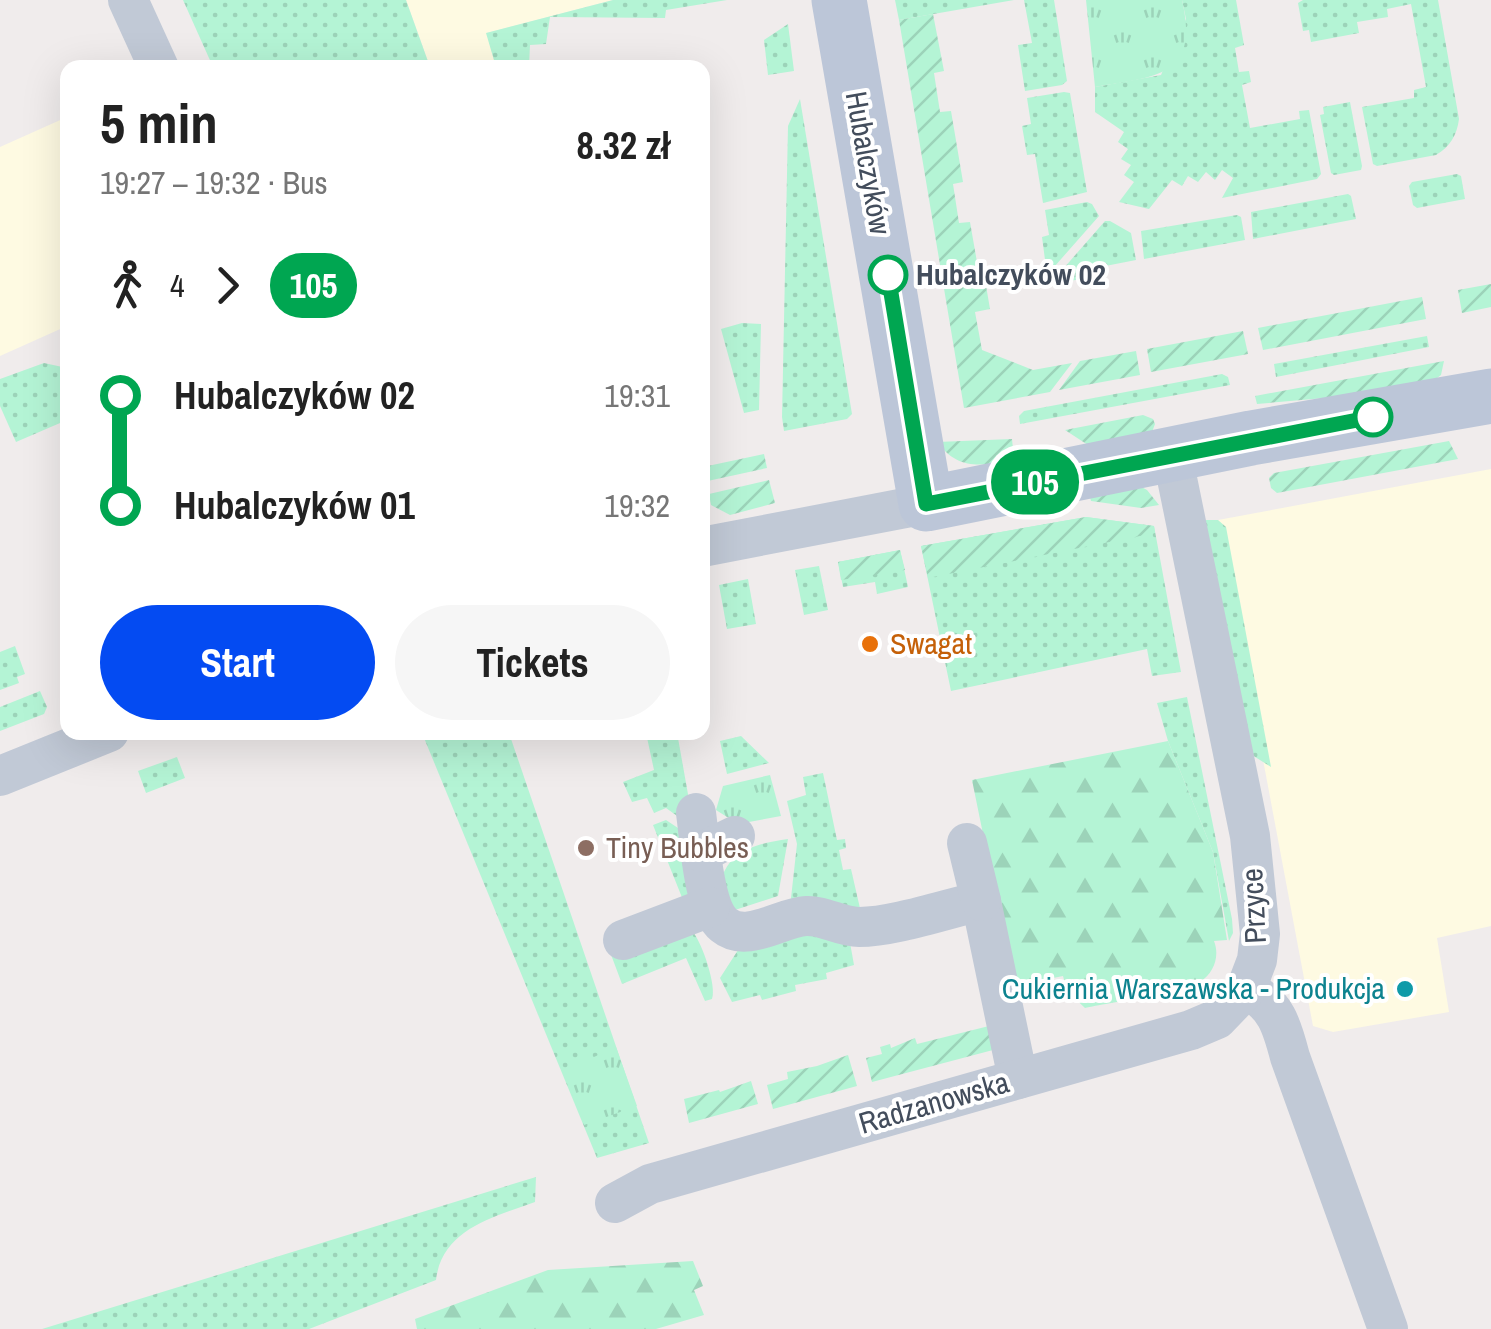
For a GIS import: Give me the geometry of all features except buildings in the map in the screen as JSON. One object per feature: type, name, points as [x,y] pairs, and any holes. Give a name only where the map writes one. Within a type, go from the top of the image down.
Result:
[{"type":"street","points":[[128,0],[155,60]]},
{"type":"street","name":"Hubalczyków","points":[[839,0],[926,504]]},
{"type":"street","points":[[710,546],[1172,454],[1491,396]]},
{"type":"street","name":"Przyce","points":[[1172,454],[1250,836],[1260,934],[1257,960],[1246,990]]},
{"type":"street","points":[[0,776],[89,740]]},
{"type":"street","points":[[711,834],[710,907],[722,924],[740,931],[809,916],[840,926],[863,928],[980,901]]},
{"type":"street","points":[[967,843],[1018,1079]]},
{"type":"street","points":[[624,940],[710,907]]},
{"type":"street","points":[[1246,990],[1270,1005],[1282,1025],[1388,1329]]},
{"type":"street","name":"Radzanowska","points":[[614,1203],[650,1184],[1190,1030],[1217,1019],[1246,990]]},
{"type":"shaded area","points":[[406,0],[613,0],[487,33],[494,60],[427,60]]},
{"type":"shaded area","points":[[60,120],[60,329],[0,356],[0,147]]},
{"type":"shaded area","points":[[1491,469],[1491,926],[1437,938],[1449,1012],[1333,1032],[1313,1026],[1218,520]]},
{"type":"green space","points":[[183,0],[406,0],[427,60],[210,60]]},
{"type":"green space","points":[[613,0],[727,0],[666,10],[665,18],[550,17],[546,44],[530,45],[529,60],[494,60],[486,33]]},
{"type":"green space","points":[[895,0],[1014,0],[899,20]]},
{"type":"green space","points":[[1024,0],[1054,0],[1067,81],[1062,85],[1025,91],[1018,45],[1032,43]]},
{"type":"green space","points":[[1086,0],[1182,0],[1185,45],[1178,59],[1154,75],[1095,87]]},
{"type":"green space","points":[[1182,0],[1236,0],[1244,45],[1235,48],[1239,72],[1249,71],[1251,82],[1242,85],[1250,128],[1300,119],[1299,111],[1309,110],[1321,174],[1317,179],[1222,198],[1233,178],[1222,170],[1215,180],[1206,172],[1198,182],[1188,176],[1182,186],[1172,180],[1149,209],[1119,202],[1134,182],[1124,175],[1131,165],[1121,159],[1128,149],[1118,142],[1124,132],[1095,112],[1095,87],[1161,75],[1186,19]]},
{"type":"green space","points":[[1438,0],[1459,119],[1455,135],[1445,148],[1436,155],[1373,164],[1362,107],[1414,98],[1414,90],[1426,87],[1411,4],[1387,9],[1388,17],[1357,22],[1359,33],[1311,42],[1309,30],[1303,31],[1298,3]]},
{"type":"green space","points":[[933,14],[944,71],[934,73],[940,112],[951,111],[963,182],[953,184],[959,223],[970,222],[990,309],[975,312],[982,350],[1033,370],[1072,363],[1050,392],[964,408],[899,20]]},
{"type":"green space","points":[[788,24],[794,71],[768,75],[764,40]]},
{"type":"green space","points":[[1070,93],[1087,192],[1043,203],[1035,154],[1027,155],[1022,126],[1031,124],[1027,98]]},
{"type":"green space","points":[[800,99],[852,414],[847,419],[784,431],[788,126]]},
{"type":"green space","points":[[1350,102],[1362,166],[1361,170],[1334,175],[1320,115],[1324,114],[1323,107]]},
{"type":"green space","points":[[1461,176],[1465,199],[1417,208],[1413,205],[1409,186],[1412,182]]},
{"type":"green space","points":[[1348,194],[1356,219],[1253,239],[1251,212]]},
{"type":"green space","points":[[1087,202],[1099,216],[1047,275],[1042,237],[1049,235],[1045,210]]},
{"type":"green space","points":[[1241,217],[1245,240],[1144,259],[1141,231]]},
{"type":"green space","points":[[1105,221],[1131,233],[1136,260],[1090,269],[1091,277],[1049,285]]},
{"type":"green space","points":[[1491,284],[1491,307],[1462,313],[1458,290]]},
{"type":"green space","points":[[1422,297],[1426,319],[1263,350],[1258,328]]},
{"type":"green space","points":[[742,323],[761,324],[759,410],[744,413],[721,329]]},
{"type":"green space","points":[[1243,331],[1248,354],[1151,372],[1147,349]]},
{"type":"green space","points":[[1427,336],[1429,347],[1276,377],[1274,364]]},
{"type":"green space","points":[[1136,351],[1140,375],[1059,390],[1080,361]]},
{"type":"green space","points":[[1444,361],[1441,375],[1432,382],[1347,396],[1257,404],[1255,396]]},
{"type":"green space","points":[[44,363],[60,366],[60,423],[16,442],[0,406],[0,379]]},
{"type":"green space","points":[[1222,374],[1228,377],[1230,385],[1020,424],[1019,416],[1024,411]]},
{"type":"green space","points":[[1143,415],[1153,419],[1152,432],[1091,447],[1065,430]]},
{"type":"green space","points":[[1012,439],[1013,449],[1004,462],[984,464],[959,461],[937,442]]},
{"type":"green space","points":[[1449,441],[1458,459],[1277,493],[1271,488],[1269,478],[1274,473]]},
{"type":"green space","points":[[764,454],[767,468],[710,480],[710,466]]},
{"type":"green space","points":[[769,480],[775,503],[730,515],[711,505],[710,494]]},
{"type":"green space","points":[[1136,484],[1159,505],[1141,508],[1091,501],[1090,497]]},
{"type":"green space","points":[[1086,517],[1154,526],[1181,672],[1152,676],[1147,649],[951,691],[921,546]]},
{"type":"green space","points":[[1086,517],[1154,526],[1155,533],[928,578],[921,546]]},
{"type":"green space","points":[[1205,520],[1218,520],[1226,527],[1271,767],[1252,755]]},
{"type":"green space","points":[[900,550],[908,587],[877,594],[875,582],[843,587],[838,562]]},
{"type":"green space","points":[[900,550],[905,570],[841,580],[838,562]]},
{"type":"green space","points":[[819,566],[828,610],[804,615],[795,570]]},
{"type":"green space","points":[[748,579],[756,624],[727,629],[719,585]]},
{"type":"green space","points":[[15,646],[25,674],[17,677],[19,683],[0,690],[0,652]]},
{"type":"green space","points":[[40,691],[47,707],[44,714],[0,731],[0,707]]},
{"type":"green space","points":[[1187,697],[1232,919],[1229,941],[1213,852],[1168,741],[1157,703]]},
{"type":"green space","points":[[741,736],[769,763],[727,774],[720,741]]},
{"type":"green space","points":[[425,740],[511,740],[649,1143],[597,1158]]},
{"type":"green space","points":[[648,740],[678,740],[694,828],[666,808],[654,813],[647,798],[632,802],[623,782],[654,770]]},
{"type":"green space","points":[[1168,741],[1213,852],[1227,940],[1214,941],[1216,958],[1212,969],[1192,986],[1085,1008],[1067,991],[1063,976],[1014,986],[972,780]]},
{"type":"green space","points":[[177,757],[185,778],[146,793],[138,771]]},
{"type":"green space","points":[[823,773],[837,840],[845,839],[846,848],[839,850],[843,870],[851,869],[862,917],[793,905],[791,898],[797,844],[787,801],[806,795],[803,777]]},
{"type":"green space","points":[[770,775],[781,816],[738,824],[716,810],[723,786]]},
{"type":"green space","points":[[666,820],[696,840],[699,881],[683,900],[653,825]]},
{"type":"green space","points":[[788,839],[778,896],[735,910],[720,882],[730,862],[755,846]]},
{"type":"green space","points":[[791,929],[849,937],[854,965],[826,973],[827,979],[795,985],[796,991],[762,1000],[760,995],[732,1002],[720,978],[740,947]]},
{"type":"green space","points":[[693,932],[708,965],[712,999],[705,1001],[686,958],[622,984],[610,952]]},
{"type":"green space","points":[[989,1026],[993,1050],[872,1082],[866,1058],[882,1054],[880,1047],[890,1044],[891,1048],[915,1038],[917,1044]]},
{"type":"green space","points":[[616,1047],[637,1106],[584,1125],[563,1071]]},
{"type":"green space","points":[[848,1055],[857,1086],[773,1109],[767,1085],[788,1079],[787,1072]]},
{"type":"green space","points":[[751,1081],[758,1104],[689,1123],[684,1099]]},
{"type":"green space","points":[[536,1177],[535,1202],[487,1220],[459,1237],[448,1248],[436,1280],[309,1329],[42,1329]]},
{"type":"green space","points":[[693,1261],[703,1286],[694,1290],[704,1315],[656,1329],[417,1329],[415,1319],[548,1270]]},
{"type":"bus line","name":"105","points":[[888,275],[926,504],[1373,417]]},
{"type":"place","name":"Hubalczyków 02","points":[[888,275]]},
{"type":"place","name":"Swagat","points":[[870,644]]},
{"type":"place","name":"Tiny Bubbles","points":[[586,848]]},
{"type":"place","name":"Cukiernia Warszawska - Produkcja","points":[[1405,989]]}]
